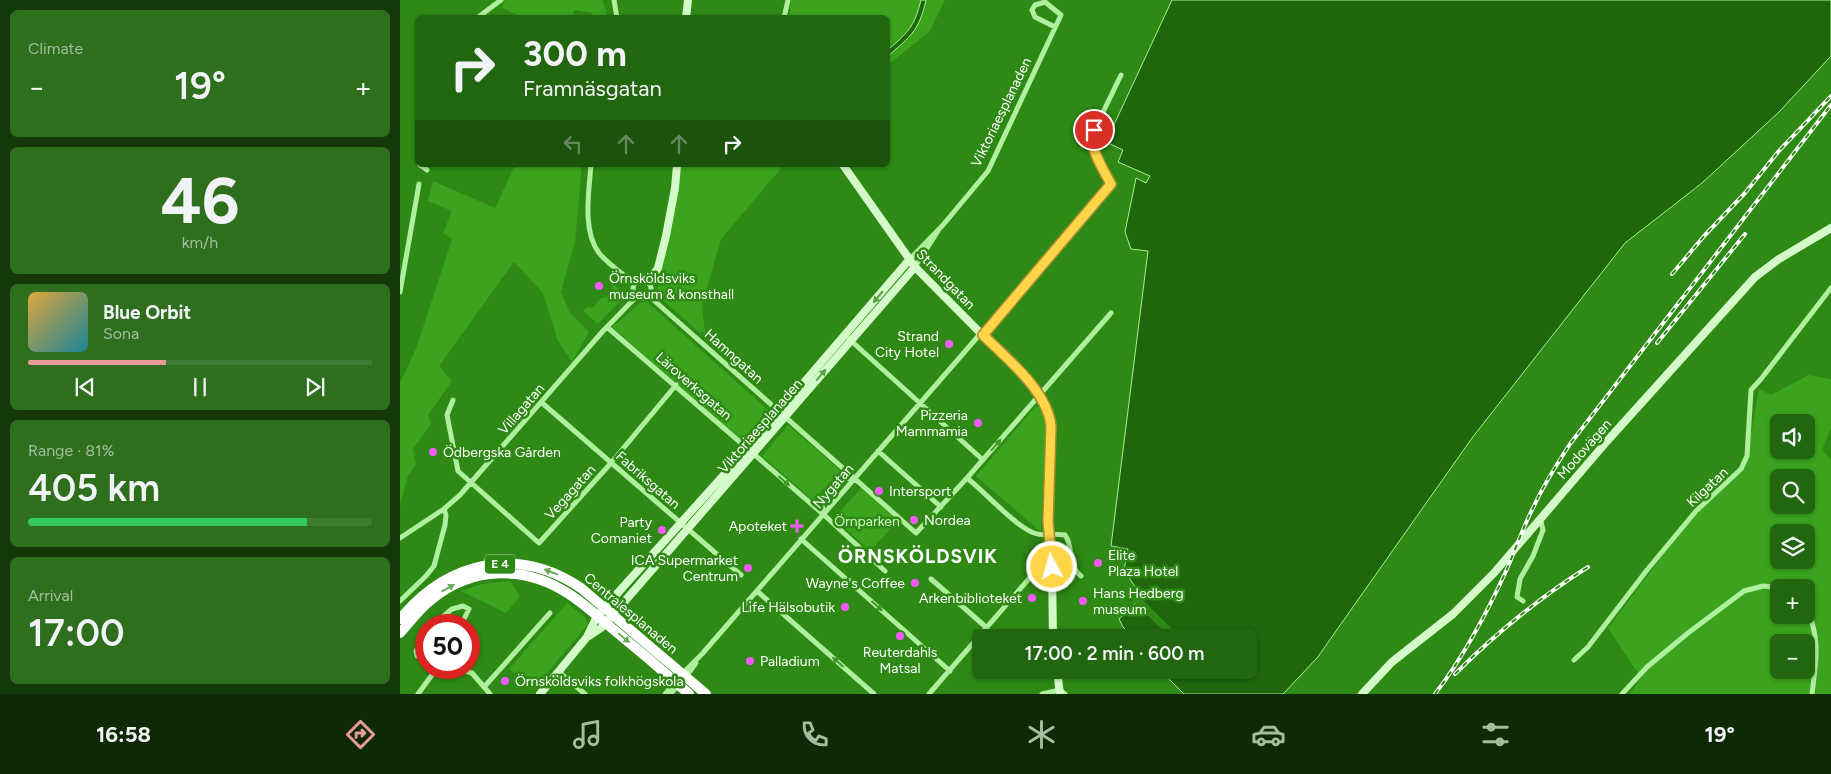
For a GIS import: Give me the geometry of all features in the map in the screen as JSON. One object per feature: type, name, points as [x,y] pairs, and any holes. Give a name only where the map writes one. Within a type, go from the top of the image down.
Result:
[{"type":"highway","name":"Centralesplanaden","points":[[400,619],[436,585],[461,571],[490,564],[524,565],[548,570],[569,580],[610,611],[681,679],[689,694]]},
{"type":"highway","name":"Centralesplanaden","points":[[400,633],[420,610],[441,592],[465,580],[490,574],[522,574],[538,578],[570,594],[601,620],[681,679],[706,694]]},
{"type":"main road","points":[[686,15],[688,0]]},
{"type":"main road","points":[[648,282],[658,268],[675,188],[677,167]]},
{"type":"main road","name":"Strandgatan","points":[[844,167],[915,267],[1032,385],[1037,399],[1047,406],[1051,426],[1048,535],[1052,567],[1052,629]]},
{"type":"main road","name":"Modovägen","points":[[1362,694],[1392,662],[1453,614],[1494,573],[1540,517],[1755,277],[1779,259],[1831,228]]},
{"type":"main road","name":"Viktoriaesplanaden","points":[[848,338],[910,260]]},
{"type":"main road","name":"Viktoriaesplanaden","points":[[540,694],[601,620],[848,338],[915,267]]},
{"type":"main road","points":[[1059,679],[1061,693]]},
{"type":"street","points":[[481,15],[500,0]]},
{"type":"street","points":[[614,0],[616,15]]},
{"type":"street","points":[[785,15],[788,0]]},
{"type":"street","points":[[1045,2],[1061,15],[1055,27],[1035,17],[1032,10],[1035,5],[1045,2]]},
{"type":"street","name":"Viktoriaesplanaden","points":[[910,260],[943,225],[988,171],[1055,27]]},
{"type":"street","name":"Nygatan","points":[[670,694],[801,539],[921,404],[1111,184],[1094,148],[1092,135],[1121,74]]},
{"type":"street","points":[[423,167],[427,170]]},
{"type":"street","points":[[591,167],[588,216],[590,234],[599,252],[635,284]]},
{"type":"street","points":[[400,292],[419,184]]},
{"type":"street","name":"Viktoriaesplanaden","points":[[915,267],[943,225]]},
{"type":"street","points":[[640,280],[648,282],[651,288],[649,296],[644,298],[636,296],[633,292],[635,284],[640,280]]},
{"type":"street","name":"Kilgatan","points":[[1574,660],[1588,647],[1647,570],[1696,511],[1741,469],[1747,456],[1751,390],[1831,290]]},
{"type":"street","points":[[607,327],[636,296]]},
{"type":"street","name":"Hamngatan","points":[[649,296],[916,533],[941,507]]},
{"type":"street","points":[[878,451],[941,507],[1111,313]]},
{"type":"street","name":"Läroverksgatan","points":[[607,327],[823,514],[885,571]]},
{"type":"street","name":"Villagatan","points":[[400,538],[444,509],[471,484],[607,327]]},
{"type":"street","points":[[848,338],[983,460]]},
{"type":"street","name":"Vegagatan","points":[[471,484],[539,543],[676,385]]},
{"type":"street","points":[[453,400],[447,415],[457,468],[461,475],[471,484]]},
{"type":"street","name":"Fabriksgatan","points":[[542,402],[741,574]]},
{"type":"street","points":[[823,514],[823,497],[840,479],[854,478]]},
{"type":"street","points":[[967,478],[1017,522],[1033,533],[1062,534],[1067,537],[1072,566],[1081,576]]},
{"type":"street","points":[[400,602],[434,566],[445,525],[446,515],[444,509]]},
{"type":"street","points":[[1523,601],[1517,597],[1520,579],[1533,556],[1543,530],[1540,517]]},
{"type":"street","points":[[801,539],[950,671]]},
{"type":"street","points":[[929,694],[1033,574],[1052,567]]},
{"type":"street","points":[[931,579],[987,628]]},
{"type":"street","points":[[1622,694],[1647,667],[1744,591],[1763,586],[1770,587]]},
{"type":"street","points":[[757,591],[874,694]]},
{"type":"street","points":[[445,614],[452,608],[463,606],[469,609],[466,614]]},
{"type":"street","points":[[485,686],[550,613]]},
{"type":"street","points":[[1812,694],[1817,637],[1814,624]]},
{"type":"street","points":[[559,672],[585,694]]},
{"type":"street","points":[[418,694],[429,679]]},
{"type":"street","points":[[478,679],[490,694]]},
{"type":"street","name":"Nygatan","points":[[665,694],[681,679]]},
{"type":"street","points":[[1042,694],[1061,693]]},
{"type":"green space","points":[[505,0],[602,0],[606,15],[592,15],[592,13],[574,10],[573,15],[518,15],[502,8]]},
{"type":"green space","points":[[791,0],[945,0],[930,31],[890,63],[890,15],[789,15]]},
{"type":"green space","points":[[514,167],[582,167],[575,242],[561,292],[570,313],[589,332],[572,362],[558,341],[543,293],[514,262],[439,366],[452,381],[428,415],[431,424],[413,449],[416,464],[408,476],[400,505],[400,383],[417,346],[452,239],[443,233],[452,211],[428,201],[433,181],[495,208]]},
{"type":"green space","points":[[679,167],[782,167],[721,239],[702,306],[705,332],[700,333],[664,301],[657,291],[673,217]]},
{"type":"green space","points":[[613,284],[625,296],[598,324],[583,311],[587,307],[592,308],[600,299],[611,295]]},
{"type":"green space","points":[[646,301],[768,410],[743,441],[612,327],[640,303]]},
{"type":"green space","points":[[1809,375],[1831,379],[1831,428],[1822,450],[1831,460],[1831,694],[1630,694],[1641,678],[1608,628],[1696,511],[1738,474],[1747,456],[1759,389],[1771,395]]},
{"type":"green space","points":[[1042,406],[1046,414],[1048,431],[1043,481],[1041,532],[976,476],[1035,407]]},
{"type":"green space","points":[[788,425],[841,471],[820,493],[815,502],[762,456]]},
{"type":"green space","name":"Örnparken","points":[[861,488],[898,521],[870,551],[834,518]]},
{"type":"green space","points":[[510,581],[520,596],[506,613],[461,591],[482,584]]},
{"type":"green space","points":[[567,603],[585,617],[588,624],[534,689],[509,669]]},
{"type":"shaded area","points":[[921,0],[926,0],[917,26],[908,38],[890,54],[890,48],[905,34],[916,17]]},
{"type":"shaded area","points":[[1172,0],[1831,0],[1831,56],[1779,112],[1702,183],[1625,243],[1472,438],[1317,658],[1283,694],[1184,694],[1169,679],[1257,679],[1257,629],[1125,629],[1119,619],[1142,597],[1124,570],[1128,549],[1111,546],[1148,251],[1131,249],[1125,232],[1136,178],[1146,183],[1150,176],[1118,162],[1123,150],[1106,142]]},
{"type":"pier","points":[[1142,597],[1172,629],[1162,629],[1135,603]]},
{"type":"railway","points":[[1672,274],[1705,235],[1745,193],[1778,152],[1831,96]]},
{"type":"railway","points":[[1435,694],[1456,665],[1483,618],[1507,569],[1526,522],[1551,474],[1570,444],[1831,105]]},
{"type":"railway","points":[[1657,343],[1745,234]]},
{"type":"railway","points":[[1455,674],[1518,617],[1588,567]]},
{"type":"place","name":"Örnsköldsviks museum & konsthall","points":[[599,286]]},
{"type":"place","name":"Strand City Hotel","points":[[949,344]]},
{"type":"place","name":"Pizzeria Mammamia","points":[[978,423]]},
{"type":"place","name":"Ödbergska Gården","points":[[433,452]]},
{"type":"place","name":"Intersport","points":[[879,491]]},
{"type":"place","name":"Nordea","points":[[914,520]]},
{"type":"place","name":"Apoteket","points":[[797,526]]},
{"type":"place","name":"Party Comaniet","points":[[662,530]]},
{"type":"place","name":"Elite Plaza Hotel","points":[[1098,563]]},
{"type":"place","name":"ICA Supermarket Centrum","points":[[748,568]]},
{"type":"place","name":"Wayne's Coffee","points":[[915,583]]},
{"type":"place","name":"Arkenbiblioteket","points":[[1032,598]]},
{"type":"place","name":"Hans Hedberg museum","points":[[1083,601]]},
{"type":"place","name":"Life Hälsobutik","points":[[845,607]]},
{"type":"place","name":"Reuterdahls Matsal","points":[[900,636]]},
{"type":"place","name":"Palladium","points":[[750,661]]},
{"type":"place","name":"Örnsköldsviks folkhögskola","points":[[505,681]]},
{"type":"district","name":"ÖRNSKÖLDSVIK","points":[[918,556]]},
{"type":"route","points":[[1052,567],[1048,521],[1050,416],[1047,406],[1032,385],[983,335],[1111,184],[1092,142],[1094,130]]}]
